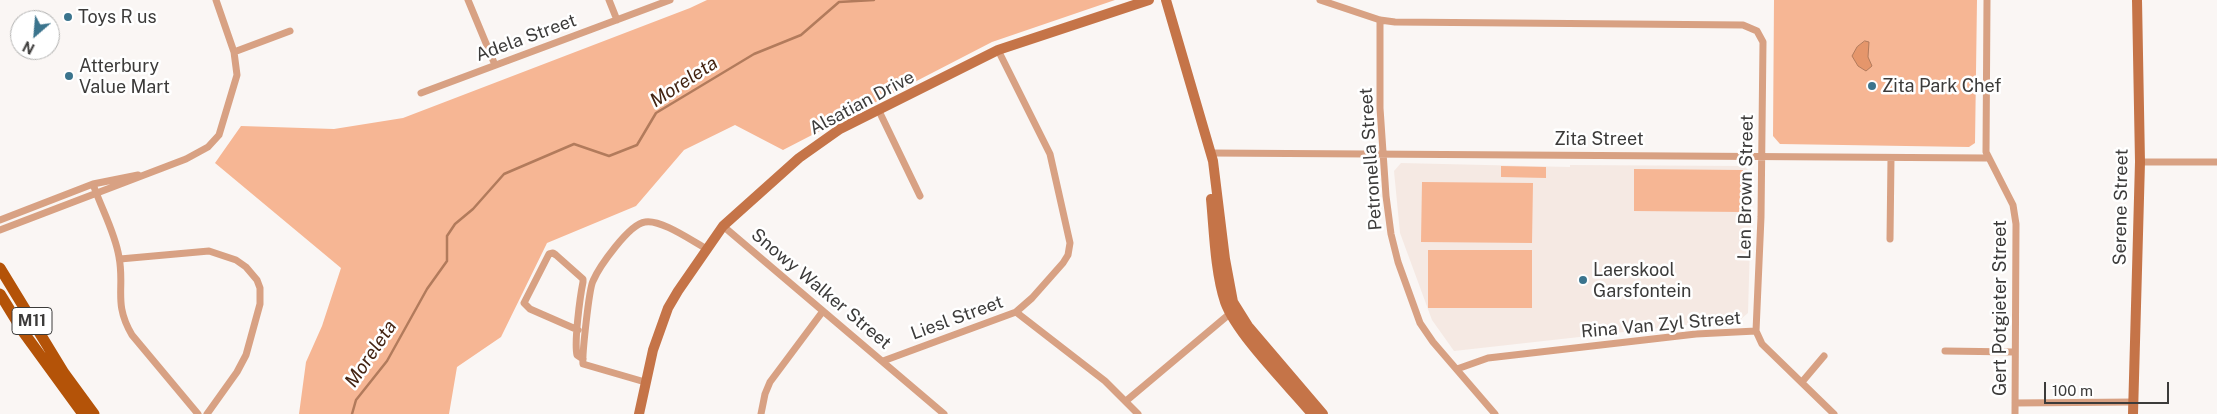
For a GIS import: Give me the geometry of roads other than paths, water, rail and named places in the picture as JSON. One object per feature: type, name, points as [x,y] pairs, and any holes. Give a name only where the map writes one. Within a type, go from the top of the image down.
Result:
[{"type":"main road","name":"M11","points":[[0,268],[64,373],[94,414]]},
{"type":"main road","name":"M11","points":[[0,294],[24,333],[83,414]]},
{"type":"street","points":[[0,230],[96,195],[186,159],[208,147],[219,135],[236,74],[234,52],[216,0]]},
{"type":"street","points":[[468,0],[495,65]]},
{"type":"street","points":[[609,0],[617,20]]},
{"type":"street","name":"Adela Street","points":[[421,93],[670,0]]},
{"type":"street","name":"Alsatian Drive","points":[[639,414],[653,350],[668,308],[723,226],[764,188],[816,145],[840,129],[998,50],[1149,0]]},
{"type":"street","points":[[1166,0],[1210,153],[1208,162],[1222,291],[1239,327],[1312,414]]},
{"type":"street","points":[[1320,0],[1380,20]]},
{"type":"street","name":"Gert Potgieter Street","points":[[1987,0],[1985,137],[1987,158],[2010,198],[2015,211],[2015,414]]},
{"type":"street","name":"Serene Street","points":[[2133,414],[2140,162],[2137,0]]},
{"type":"street","name":"Len Brown Street","points":[[1380,20],[1407,23],[1743,26],[1757,31],[1763,42],[1756,331]]},
{"type":"street","name":"Petronella Street","points":[[1380,20],[1380,108],[1390,234],[1420,323],[1495,414]]},
{"type":"street","points":[[234,52],[290,31]]},
{"type":"street","name":"Liesl Street","points":[[883,361],[1016,312],[1032,298],[1063,264],[1068,254],[1070,243],[1050,154],[998,50]]},
{"type":"street","points":[[879,111],[920,196]]},
{"type":"street","name":"Zita Street","points":[[1210,153],[1761,155],[1987,158]]},
{"type":"street","points":[[1890,239],[1891,158]]},
{"type":"street","points":[[2140,162],[2217,162]]},
{"type":"street","points":[[0,220],[93,184],[148,174]]},
{"type":"street","points":[[93,184],[120,259],[120,302],[124,322],[137,341],[198,414]]},
{"type":"street","points":[[584,362],[593,281],[618,244],[635,226],[644,222],[656,223],[707,249]]},
{"type":"street","name":"Snowy Walker Street","points":[[723,226],[944,414]]},
{"type":"street","points":[[120,259],[209,251],[236,260],[246,267],[257,280],[260,288],[260,304],[246,355],[237,372],[207,414]]},
{"type":"street","points":[[578,330],[530,309],[524,303],[549,254],[553,253],[556,255],[583,279],[578,330],[575,349],[577,355],[584,362],[645,382]]},
{"type":"street","points":[[761,414],[765,394],[770,382],[823,311]]},
{"type":"street","points":[[1126,401],[1233,311]]},
{"type":"street","points":[[1233,311],[1323,414]]},
{"type":"street","points":[[1016,312],[1126,401],[1138,414]]},
{"type":"street","name":"Rina Van Zyl Street","points":[[1457,369],[1488,358],[1696,334],[1756,331],[1762,344],[1834,414]]},
{"type":"street","points":[[1945,351],[2014,352]]},
{"type":"street","points":[[1802,382],[1824,356]]},
{"type":"street","points":[[2015,403],[2133,402]]},
{"type":"waterway","name":"Moreleta","points":[[352,414],[356,400],[387,361],[427,289],[447,261],[447,236],[455,224],[473,209],[504,174],[574,144],[609,156],[637,145],[656,113],[754,54],[801,35],[839,2],[874,0]]},
{"type":"place","name":"Toys R us","points":[[68,17]]},
{"type":"place","name":"Atterbury Value Mart","points":[[69,76]]},
{"type":"place","name":"Zita Park Chef","points":[[1872,86]]},
{"type":"place","name":"Laerskool Garsfontein","points":[[1583,280]]}]
